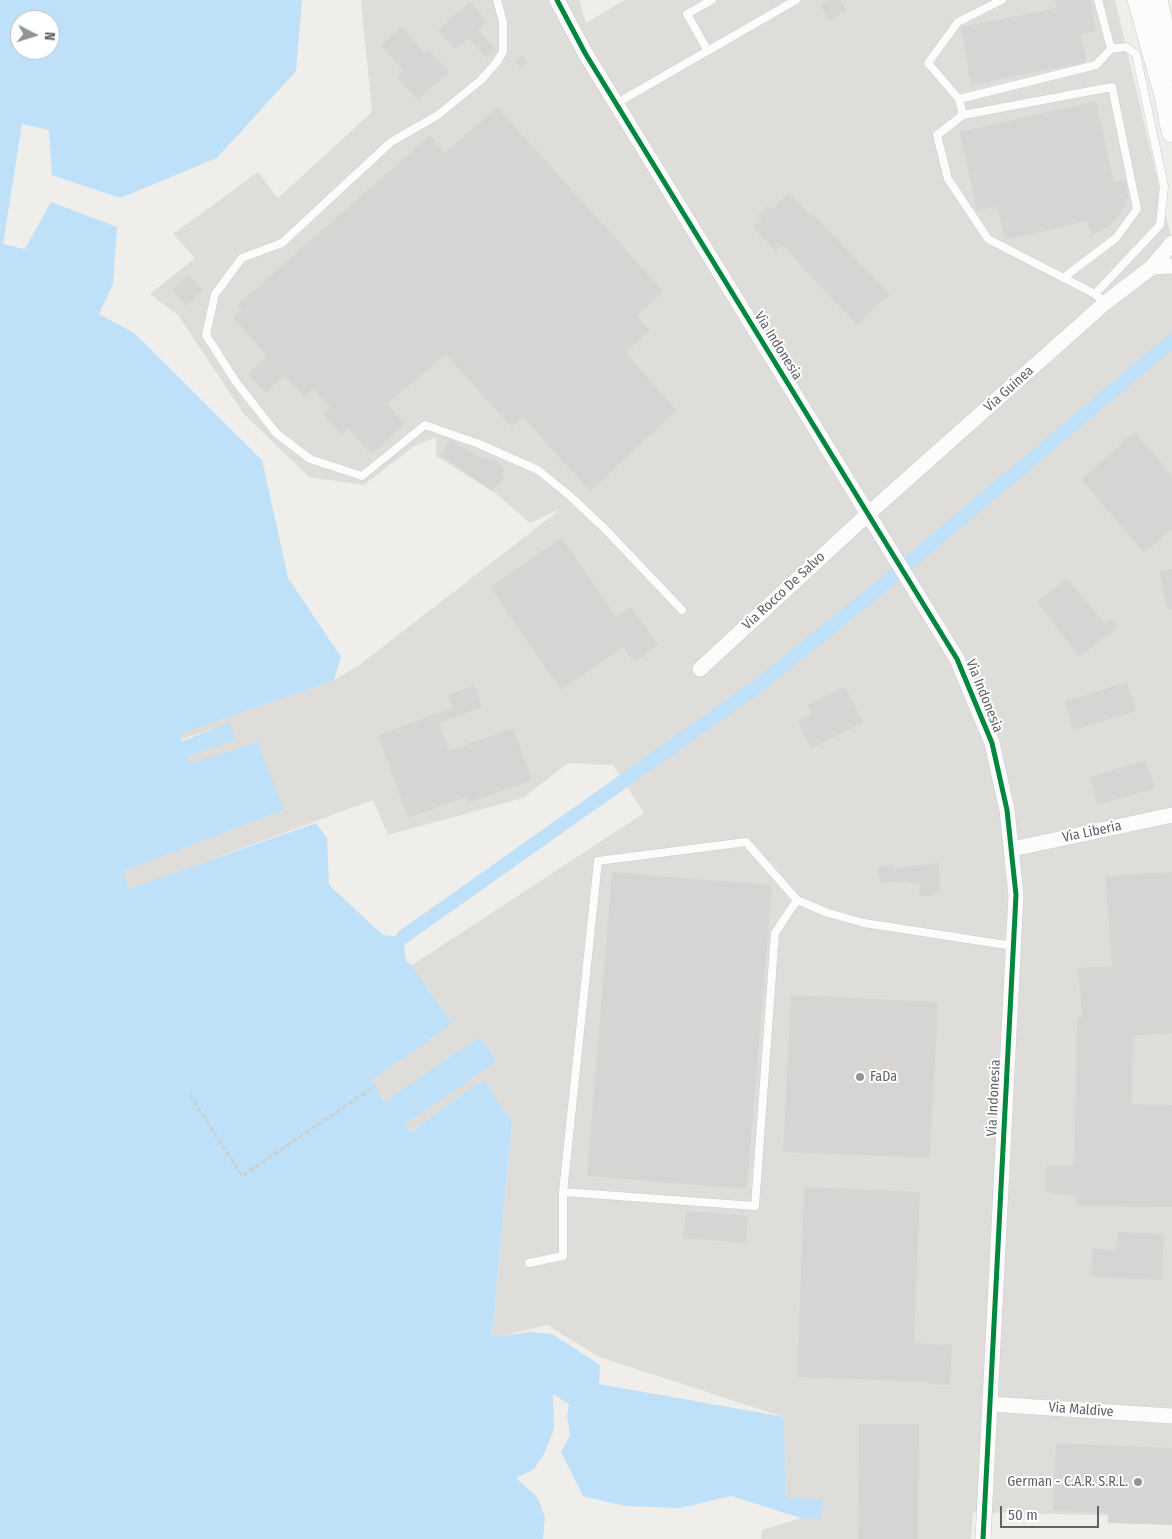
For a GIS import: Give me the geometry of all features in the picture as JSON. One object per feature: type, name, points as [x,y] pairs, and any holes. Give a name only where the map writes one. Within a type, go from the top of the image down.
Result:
[{"type":"main road","points":[[1138,0],[1165,96],[1172,132]]},
{"type":"main road","points":[[1157,0],[1172,70]]},
{"type":"street","name":"Via Indonesia","points":[[557,0],[585,53],[913,584],[957,659],[986,727],[1001,778],[1012,849],[1016,895],[983,1539]]},
{"type":"street","name":"Via Guinea","points":[[868,514],[1100,298],[1152,267],[1172,243]]},
{"type":"street","points":[[1152,267],[1172,266]]},
{"type":"street","name":"Via Rocco De Salvo","points":[[700,669],[868,514]]},
{"type":"street","name":"Via Liberia","points":[[1012,849],[1172,815]]},
{"type":"street","name":"Via Maldive","points":[[990,1404],[1172,1416]]},
{"type":"lane","points":[[497,0],[503,22],[503,52],[496,63],[481,80],[438,115],[391,142],[282,243],[242,258],[215,294],[206,335],[236,382],[276,433],[310,459],[362,476],[425,425],[479,444],[538,470],[570,496],[606,530],[682,610]]},
{"type":"lane","points":[[708,51],[687,14],[712,0]]},
{"type":"lane","points":[[617,103],[796,0]]},
{"type":"lane","points":[[963,115],[959,99],[928,63],[958,22],[1002,0]]},
{"type":"lane","points":[[1098,0],[1111,50]]},
{"type":"lane","points":[[959,99],[1096,65],[1111,50],[1126,47],[1136,54],[1164,186],[1160,225],[1100,298],[988,239],[948,179],[937,135],[963,115],[1112,87],[1137,209],[1116,238],[1064,278]]},
{"type":"lane","points":[[530,1263],[563,1256],[563,1192],[598,861],[746,842],[797,900],[864,923],[1013,946]]},
{"type":"lane","points":[[563,1192],[755,1206],[775,933],[797,900]]},
{"type":"path","points":[[190,1095],[242,1176],[375,1086]]},
{"type":"shaded area","points":[[361,0],[579,0],[586,23],[625,0],[1115,0],[1172,241],[1172,1517],[973,1512],[971,1539],[761,1539],[762,1530],[801,1518],[821,1518],[786,1498],[784,1417],[599,1357],[547,1325],[492,1338],[512,1121],[483,1081],[409,1132],[403,1125],[497,1061],[480,1037],[385,1103],[371,1080],[452,1024],[412,965],[644,813],[613,765],[568,763],[523,798],[388,835],[373,800],[129,890],[122,871],[284,810],[190,764],[187,756],[234,740],[230,724],[181,739],[179,734],[334,680],[358,666],[562,508],[530,523],[494,492],[436,456],[436,437],[413,447],[364,485],[309,477],[244,414],[178,315],[150,294],[195,258],[173,234],[258,172],[278,198],[372,112]]},
{"type":"water","points":[[0,0],[302,0],[296,71],[217,158],[120,198],[52,175],[49,130],[22,124],[3,244],[25,249],[51,202],[117,227],[113,284],[99,314],[134,333],[262,460],[288,578],[341,657],[334,680],[180,734],[182,741],[230,723],[235,740],[187,756],[190,764],[258,742],[284,810],[123,871],[129,889],[316,823],[327,838],[329,885],[383,935],[403,937],[406,961],[412,965],[452,1024],[372,1080],[384,1102],[480,1037],[497,1061],[404,1125],[410,1132],[483,1080],[512,1121],[492,1337],[530,1332],[552,1334],[600,1365],[599,1384],[784,1417],[786,1498],[823,1499],[821,1518],[801,1518],[731,1496],[680,1508],[625,1506],[583,1496],[561,1452],[570,1435],[567,1416],[569,1404],[553,1394],[554,1429],[544,1454],[534,1469],[516,1478],[538,1498],[545,1517],[543,1539],[0,1539]]},
{"type":"building","points":[[828,0],[841,0],[847,11],[829,21],[820,5]]},
{"type":"building","points":[[1055,0],[1090,0],[1096,31],[1081,34],[1086,62],[971,85],[961,27],[1056,8]]},
{"type":"building","points":[[470,2],[487,21],[478,29],[496,50],[487,58],[469,38],[456,49],[438,30]]},
{"type":"building","points":[[401,26],[424,52],[428,49],[449,72],[418,100],[397,77],[403,70],[381,45]]},
{"type":"building","points":[[521,55],[528,62],[521,68],[514,61]]},
{"type":"building","points":[[1096,101],[1114,183],[1125,180],[1128,196],[1120,215],[1108,227],[1091,235],[1088,221],[1005,240],[997,206],[977,211],[960,132]]},
{"type":"building","points":[[497,107],[663,291],[637,316],[650,331],[625,352],[677,411],[590,491],[523,417],[512,427],[446,355],[387,404],[405,424],[371,454],[348,428],[341,435],[323,414],[330,408],[313,389],[304,397],[285,376],[265,393],[248,374],[267,356],[233,318],[242,310],[237,305],[430,135],[445,153]]},
{"type":"building","points":[[789,192],[811,216],[813,214],[890,294],[857,325],[782,245],[775,251],[753,227],[762,220],[758,216],[768,206],[772,210]]},
{"type":"building","points":[[188,275],[203,291],[186,306],[172,290]]},
{"type":"building","points":[[1135,432],[1172,476],[1172,529],[1144,553],[1081,479]]},
{"type":"building","points":[[450,440],[484,459],[485,457],[497,461],[505,470],[502,474],[505,477],[492,491],[440,455]]},
{"type":"building","points":[[562,538],[616,617],[631,607],[658,645],[634,662],[623,647],[561,690],[490,587]]},
{"type":"building","points":[[1172,569],[1172,609],[1167,609],[1160,571]]},
{"type":"building","points":[[1067,578],[1105,624],[1112,619],[1118,627],[1079,657],[1037,602]]},
{"type":"building","points":[[1127,682],[1136,711],[1073,730],[1065,701]]},
{"type":"building","points":[[474,685],[482,707],[439,723],[449,751],[513,728],[532,780],[468,803],[466,797],[408,818],[378,735],[453,708],[448,695]]},
{"type":"building","points":[[845,687],[863,722],[811,748],[798,721],[812,714],[808,705]]},
{"type":"building","points":[[1146,760],[1155,788],[1098,805],[1090,777]]},
{"type":"building","points":[[939,863],[940,892],[934,892],[934,895],[920,896],[919,883],[908,883],[908,881],[880,883],[878,866],[893,865],[893,868]]},
{"type":"building","points":[[612,872],[772,885],[747,1189],[587,1176]]},
{"type":"building","points":[[1172,872],[1172,1033],[1133,1036],[1132,1104],[1172,1105],[1172,1207],[1076,1206],[1076,1196],[1045,1192],[1046,1166],[1074,1166],[1077,1017],[1082,1017],[1078,968],[1112,966],[1105,876]]},
{"type":"building","name":"FaDa","points":[[791,995],[938,1002],[930,1158],[783,1152]]},
{"type":"building","points":[[804,1187],[920,1192],[914,1343],[952,1345],[950,1385],[928,1384],[928,1382],[797,1377]]},
{"type":"building","points":[[686,1211],[748,1216],[746,1243],[683,1238]]},
{"type":"building","points":[[1118,1232],[1164,1234],[1162,1280],[1091,1277],[1092,1248],[1116,1251]]},
{"type":"building","points":[[859,1424],[919,1424],[918,1539],[858,1539]]},
{"type":"building","points":[[1056,1443],[1172,1448],[1172,1525],[1108,1523],[1108,1513],[1053,1511]]},
{"type":"waterway","points":[[403,937],[758,686],[867,598],[1172,341]]},
{"type":"cycle path","points":[[557,0],[585,53],[957,659],[992,743],[1007,810],[1016,895],[983,1539]]},
{"type":"place","name":"FaDa","points":[[860,1077]]},
{"type":"place","name":"German - C.A.R. S.R.L.","points":[[1138,1482]]}]
